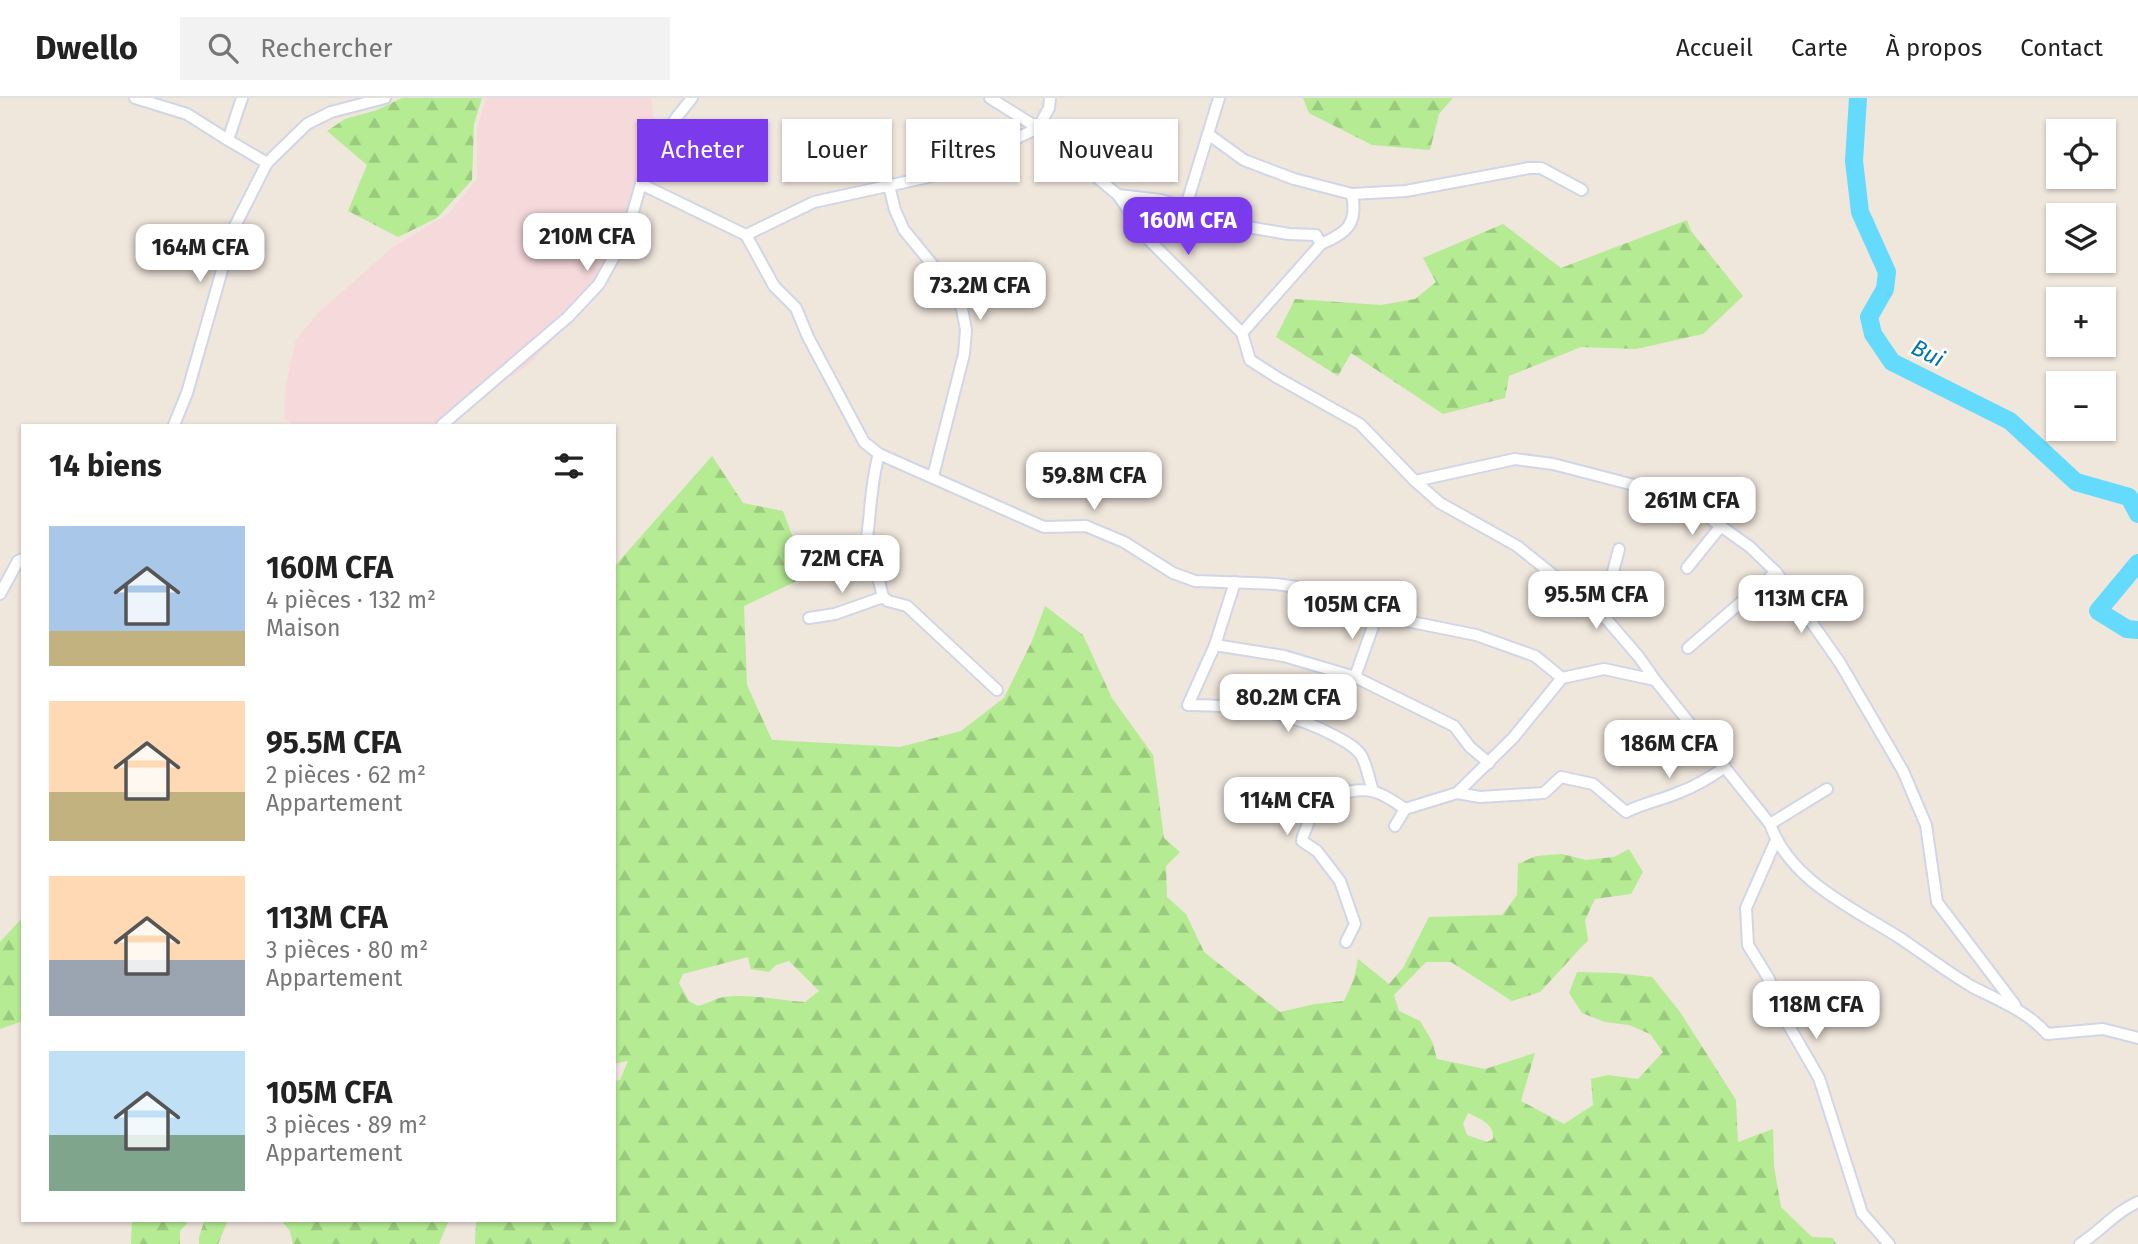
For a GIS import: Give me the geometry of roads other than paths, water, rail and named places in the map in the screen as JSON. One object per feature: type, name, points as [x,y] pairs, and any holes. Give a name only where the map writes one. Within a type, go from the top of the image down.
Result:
[{"type":"street","points":[[135,98],[187,114],[267,163]]},
{"type":"street","points":[[228,140],[242,98]]},
{"type":"street","points":[[174,424],[187,393],[234,228],[267,163],[307,124],[331,113],[385,98]]},
{"type":"street","points":[[443,424],[568,317],[599,284],[627,233],[641,184],[676,118],[692,98]]},
{"type":"street","points":[[990,98],[1034,126]]},
{"type":"street","points":[[1043,119],[1049,108],[1050,98]]},
{"type":"street","points":[[1186,206],[1219,98]]},
{"type":"street","points":[[746,235],[814,202],[942,174],[1034,130]]},
{"type":"street","points":[[1208,134],[1244,160],[1294,179],[1352,194],[1406,191],[1529,168],[1541,168],[1582,190]]},
{"type":"street","points":[[1102,182],[1118,195],[1149,240],[1242,333],[1250,359],[1278,378],[1360,424],[1440,503],[1517,547],[1602,614],[1770,824],[1776,840],[1812,882],[1841,904],[1898,937],[1971,986],[2018,1008],[2037,1022],[2047,1034],[2103,1030],[2138,1038]]},
{"type":"street","points":[[641,184],[746,235],[774,286],[796,308],[808,337],[864,442],[878,454],[1044,527],[1086,526],[1124,542],[1174,573],[1195,581],[1276,584],[1318,590],[1377,615],[1488,639],[1535,656],[1562,678]]},
{"type":"street","points":[[889,186],[904,230],[954,291],[962,309],[964,354],[933,476]]},
{"type":"street","points":[[1242,333],[1321,244],[1338,237],[1349,226],[1355,211],[1352,194]]},
{"type":"street","points":[[1118,195],[1186,206],[1241,226],[1316,235],[1321,244]]},
{"type":"street","points":[[878,454],[871,480],[866,545],[878,565],[883,597],[907,606],[997,690]]},
{"type":"street","points":[[1415,481],[1515,459],[1553,464],[1680,497],[1749,547],[1776,572],[1840,663],[1903,771],[1926,825],[1937,902],[2018,1008]]},
{"type":"street","points":[[1687,568],[1721,526]]},
{"type":"street","points":[[1602,614],[1619,549]]},
{"type":"street","points":[[0,594],[21,560]]},
{"type":"street","points":[[1688,648],[1776,572]]},
{"type":"street","points":[[1235,582],[1214,645],[1188,705],[1273,712],[1321,729],[1350,745],[1362,756],[1373,791]]},
{"type":"street","points":[[809,618],[835,614],[883,597]]},
{"type":"street","points":[[1355,677],[1377,615]]},
{"type":"street","points":[[1214,645],[1284,656],[1355,677],[1454,726],[1470,747],[1489,763]]},
{"type":"street","points":[[1395,826],[1405,809],[1457,793],[1513,738],[1562,678],[1604,669],[1655,680]]},
{"type":"street","points":[[1457,793],[1480,797],[1544,793],[1561,777],[1593,784],[1626,812],[1644,803],[1678,793],[1708,779],[1725,767]]},
{"type":"street","points":[[1770,824],[1827,789]]},
{"type":"street","points":[[1346,943],[1355,924],[1340,881],[1317,851],[1302,841],[1303,832],[1312,813],[1331,797],[1350,792],[1373,791],[1405,809]]},
{"type":"street","points":[[1776,840],[1746,908],[1748,945],[1769,979],[1777,1005],[1819,1078],[1861,1213],[1889,1244]]},
{"type":"street","points":[[2080,1244],[2095,1235],[2113,1216],[2138,1202]]},
{"type":"waterway","name":"Bui","points":[[1858,98],[1854,161],[1860,212],[1887,272],[1885,289],[1869,317],[1873,334],[1892,362],[2010,421],[2076,482],[2129,497],[2138,514]]},
{"type":"waterway","name":"Bui","points":[[2138,563],[2098,611],[2127,629],[2138,630]]}]
